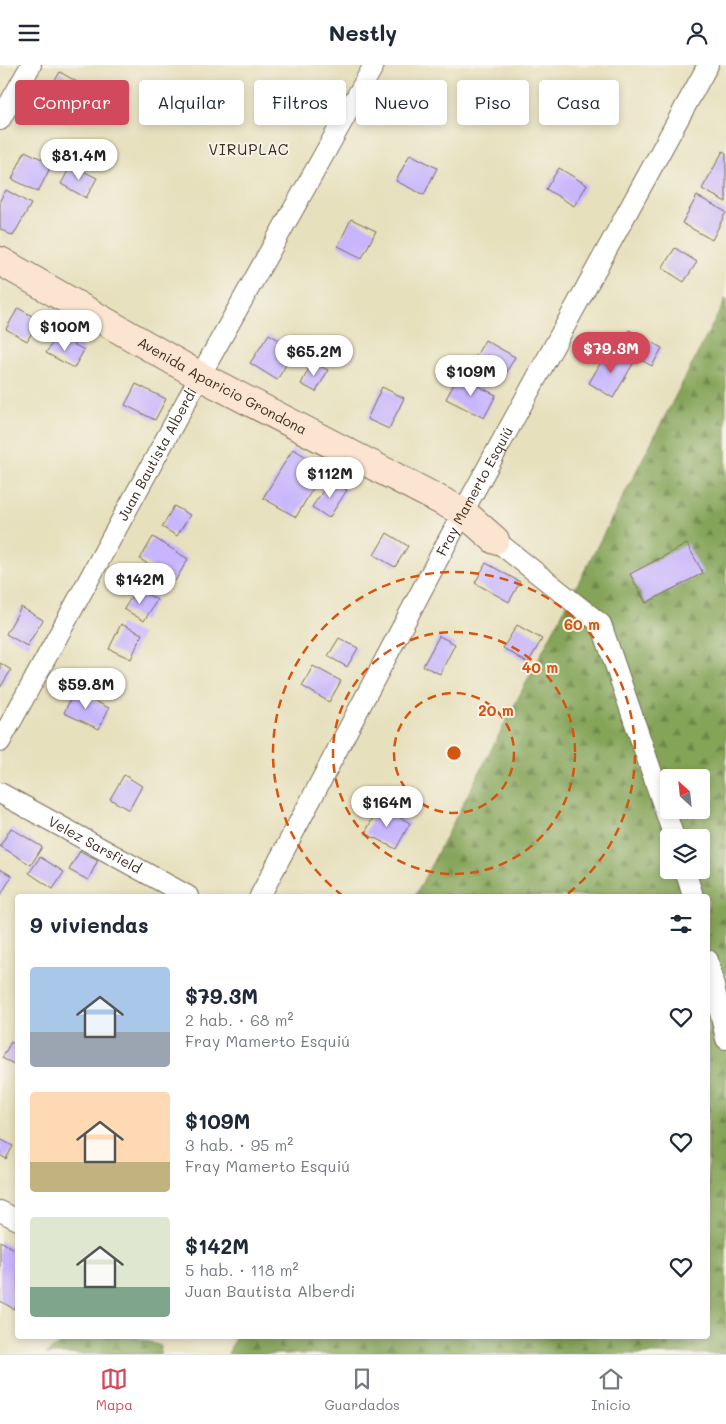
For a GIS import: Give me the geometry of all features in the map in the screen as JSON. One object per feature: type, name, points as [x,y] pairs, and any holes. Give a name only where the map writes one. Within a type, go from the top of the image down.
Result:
[{"type":"main road","name":"Avenida Aparicio Grondona","points":[[0,261],[200,376],[463,513],[495,540]]},
{"type":"street","points":[[0,120],[30,65]]},
{"type":"street","name":"Juan Bautista Alberdi","points":[[0,742],[200,376],[374,65]]},
{"type":"street","name":"Fray Mamerto Esquiú","points":[[261,894],[463,513],[708,65]]},
{"type":"street","points":[[495,540],[601,624],[671,829]]},
{"type":"street","name":"Velez Sarsfield","points":[[0,793],[184,894]]},
{"type":"street","points":[[688,879],[692,894]]},
{"type":"street","points":[[710,969],[726,1039]]},
{"type":"street","points":[[0,1211],[15,1218]]},
{"type":"green space","points":[[726,299],[726,1354],[228,1354],[235,1339],[710,1339],[710,894],[416,894]]},
{"type":"green space","points":[[66,1339],[141,1339],[161,1346],[160,1354],[46,1354]]},
{"type":"building","points":[[60,72],[74,80],[55,80]]},
{"type":"building","points":[[25,151],[52,164],[38,192],[12,179]]},
{"type":"building","points":[[723,151],[726,153],[726,202],[702,189]]},
{"type":"building","points":[[410,154],[437,168],[424,195],[396,181]]},
{"type":"building","points":[[71,165],[97,178],[86,198],[61,184]]},
{"type":"building","points":[[559,168],[587,185],[574,206],[546,189]]},
{"type":"building","points":[[6,190],[31,204],[13,236],[0,229],[0,200]]},
{"type":"building","points":[[697,196],[726,212],[712,240],[682,223]]},
{"type":"building","points":[[351,219],[376,231],[362,258],[338,246]]},
{"type":"building","points":[[675,248],[697,262],[684,282],[662,268]]},
{"type":"building","points":[[18,308],[39,320],[27,341],[6,329]]},
{"type":"building","points":[[629,330],[662,348],[652,366],[619,348]]},
{"type":"building","points":[[269,334],[295,350],[277,380],[250,363]]},
{"type":"building","points":[[57,335],[84,350],[74,368],[46,353]]},
{"type":"building","points":[[485,340],[515,357],[502,380],[472,363]]},
{"type":"building","points":[[608,350],[633,364],[613,398],[589,383]]},
{"type":"building","points":[[312,362],[328,370],[316,392],[301,384]]},
{"type":"building","points":[[458,376],[496,395],[484,418],[446,399]]},
{"type":"building","points":[[136,384],[166,399],[155,420],[125,405]]},
{"type":"building","points":[[382,387],[404,398],[389,429],[367,419]]},
{"type":"building","points":[[293,449],[325,468],[296,517],[263,498]]},
{"type":"building","points":[[331,479],[347,490],[329,518],[312,507]]},
{"type":"building","points":[[174,506],[190,515],[177,536],[162,527]]},
{"type":"building","points":[[387,533],[408,546],[395,567],[374,555]]},
{"type":"building","points":[[153,537],[188,559],[175,581],[140,559]]},
{"type":"building","points":[[687,544],[703,573],[646,603],[630,574]]},
{"type":"building","points":[[486,563],[520,582],[509,602],[475,583]]},
{"type":"building","points":[[137,588],[157,600],[144,621],[124,609]]},
{"type":"building","points":[[21,607],[43,620],[27,646],[6,634]]},
{"type":"building","points":[[121,624],[142,634],[131,659],[109,649]]},
{"type":"building","points":[[517,625],[542,639],[528,663],[503,648]]},
{"type":"building","points":[[439,636],[455,644],[440,674],[423,666]]},
{"type":"building","points":[[339,638],[358,648],[347,667],[328,656]]},
{"type":"building","points":[[0,663],[11,670],[0,688]]},
{"type":"building","points":[[313,666],[341,681],[329,702],[302,686]]},
{"type":"building","points":[[74,691],[109,708],[99,729],[64,713]]},
{"type":"building","points":[[124,775],[142,786],[129,810],[110,799]]},
{"type":"building","points":[[379,806],[410,823],[396,849],[365,833]]},
{"type":"building","points":[[11,828],[42,847],[31,865],[0,846]]},
{"type":"building","points":[[80,851],[98,860],[88,880],[69,870]]},
{"type":"building","points":[[40,857],[64,872],[53,889],[29,873]]},
{"type":"building","points":[[0,869],[12,876],[0,896]]},
{"type":"building","points":[[11,1042],[15,1044],[15,1064],[2,1058]]},
{"type":"building","points":[[0,1139],[13,1146],[6,1159],[0,1155]]},
{"type":"building","points":[[0,1241],[15,1249],[15,1307],[14,1309],[0,1301]]},
{"type":"district","name":"VIRUPLAC","points":[[249,150]]}]
